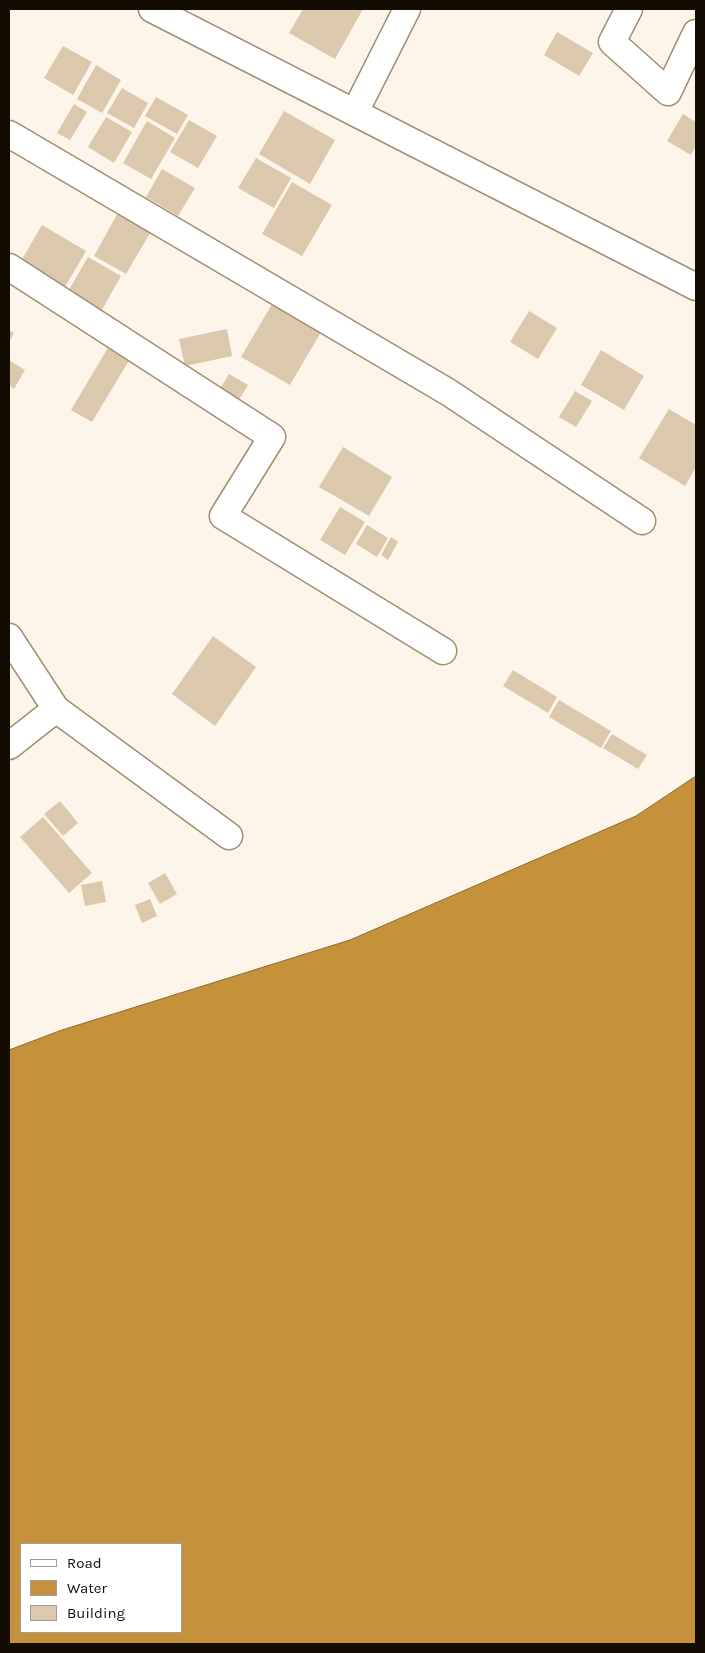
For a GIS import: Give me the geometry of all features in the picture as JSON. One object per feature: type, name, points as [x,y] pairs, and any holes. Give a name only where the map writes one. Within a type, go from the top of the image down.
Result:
[{"type":"street","points":[[152,9],[696,287]]},
{"type":"street","points":[[355,112],[407,9]]},
{"type":"street","points":[[629,9],[612,42],[668,92],[696,33]]},
{"type":"street","points":[[9,134],[448,392],[642,520]]},
{"type":"street","points":[[9,267],[272,437],[223,516],[444,651]]},
{"type":"street","points":[[9,637],[56,709],[229,836]]},
{"type":"street","points":[[9,746],[56,709]]},
{"type":"water","points":[[696,776],[696,1644],[9,1644],[9,1050],[62,1030],[350,940],[636,816]]},
{"type":"building","points":[[303,9],[363,9],[335,59],[289,33]]},
{"type":"building","points":[[557,32],[593,53],[579,76],[544,55]]},
{"type":"building","points":[[63,46],[92,62],[73,95],[44,78]]},
{"type":"building","points":[[96,65],[121,80],[102,113],[77,99]]},
{"type":"building","points":[[122,88],[148,103],[134,128],[107,113]]},
{"type":"building","points":[[156,97],[188,115],[177,134],[145,116]]},
{"type":"building","points":[[74,104],[87,112],[70,140],[57,133]]},
{"type":"building","points":[[284,111],[335,140],[310,184],[259,154]]},
{"type":"building","points":[[683,114],[696,122],[696,145],[691,155],[667,141]]},
{"type":"building","points":[[106,117],[132,132],[114,163],[88,147]]},
{"type":"building","points":[[189,120],[217,136],[198,168],[170,152]]},
{"type":"building","points":[[147,121],[175,138],[151,179],[123,163]]},
{"type":"building","points":[[256,158],[291,178],[274,208],[238,188]]},
{"type":"building","points":[[162,169],[195,188],[178,216],[146,197]]},
{"type":"building","points":[[292,182],[332,205],[302,256],[262,234]]},
{"type":"building","points":[[120,209],[153,228],[126,274],[94,256]]},
{"type":"building","points":[[42,225],[86,251],[62,292],[18,266]]},
{"type":"building","points":[[88,257],[121,276],[99,315],[66,295]]},
{"type":"building","points":[[272,304],[321,332],[290,385],[241,357]]},
{"type":"building","points":[[529,311],[557,328],[538,359],[510,342]]},
{"type":"building","points":[[227,329],[232,356],[185,366],[179,339]]},
{"type":"building","points":[[9,330],[14,333],[9,342]]},
{"type":"building","points":[[109,346],[130,359],[92,422],[71,410]]},
{"type":"building","points":[[601,350],[644,376],[624,410],[581,385]]},
{"type":"building","points":[[9,360],[25,370],[14,389],[9,385]]},
{"type":"building","points":[[229,374],[248,385],[235,406],[216,395]]},
{"type":"building","points":[[575,391],[592,401],[576,427],[559,417]]},
{"type":"building","points":[[669,409],[696,425],[696,467],[685,486],[639,458]]},
{"type":"building","points":[[343,447],[392,477],[369,516],[319,487]]},
{"type":"building","points":[[340,507],[365,522],[345,555],[320,540]]},
{"type":"building","points":[[367,525],[388,538],[377,557],[356,544]]},
{"type":"building","points":[[391,537],[398,542],[388,560],[381,555]]},
{"type":"building","points":[[213,636],[256,667],[215,726],[172,694]]},
{"type":"building","points":[[513,670],[557,697],[548,713],[503,686]]},
{"type":"building","points":[[559,700],[611,731],[601,748],[549,717]]},
{"type":"building","points":[[612,734],[647,755],[638,769],[603,748]]},
{"type":"building","points":[[60,801],[78,823],[63,836],[44,814]]},
{"type":"building","points":[[43,817],[92,873],[69,893],[20,837]]},
{"type":"building","points":[[165,873],[177,894],[160,904],[148,883]]},
{"type":"building","points":[[102,881],[106,902],[85,906],[81,885]]},
{"type":"building","points":[[150,899],[157,916],[142,923],[135,905]]}]
